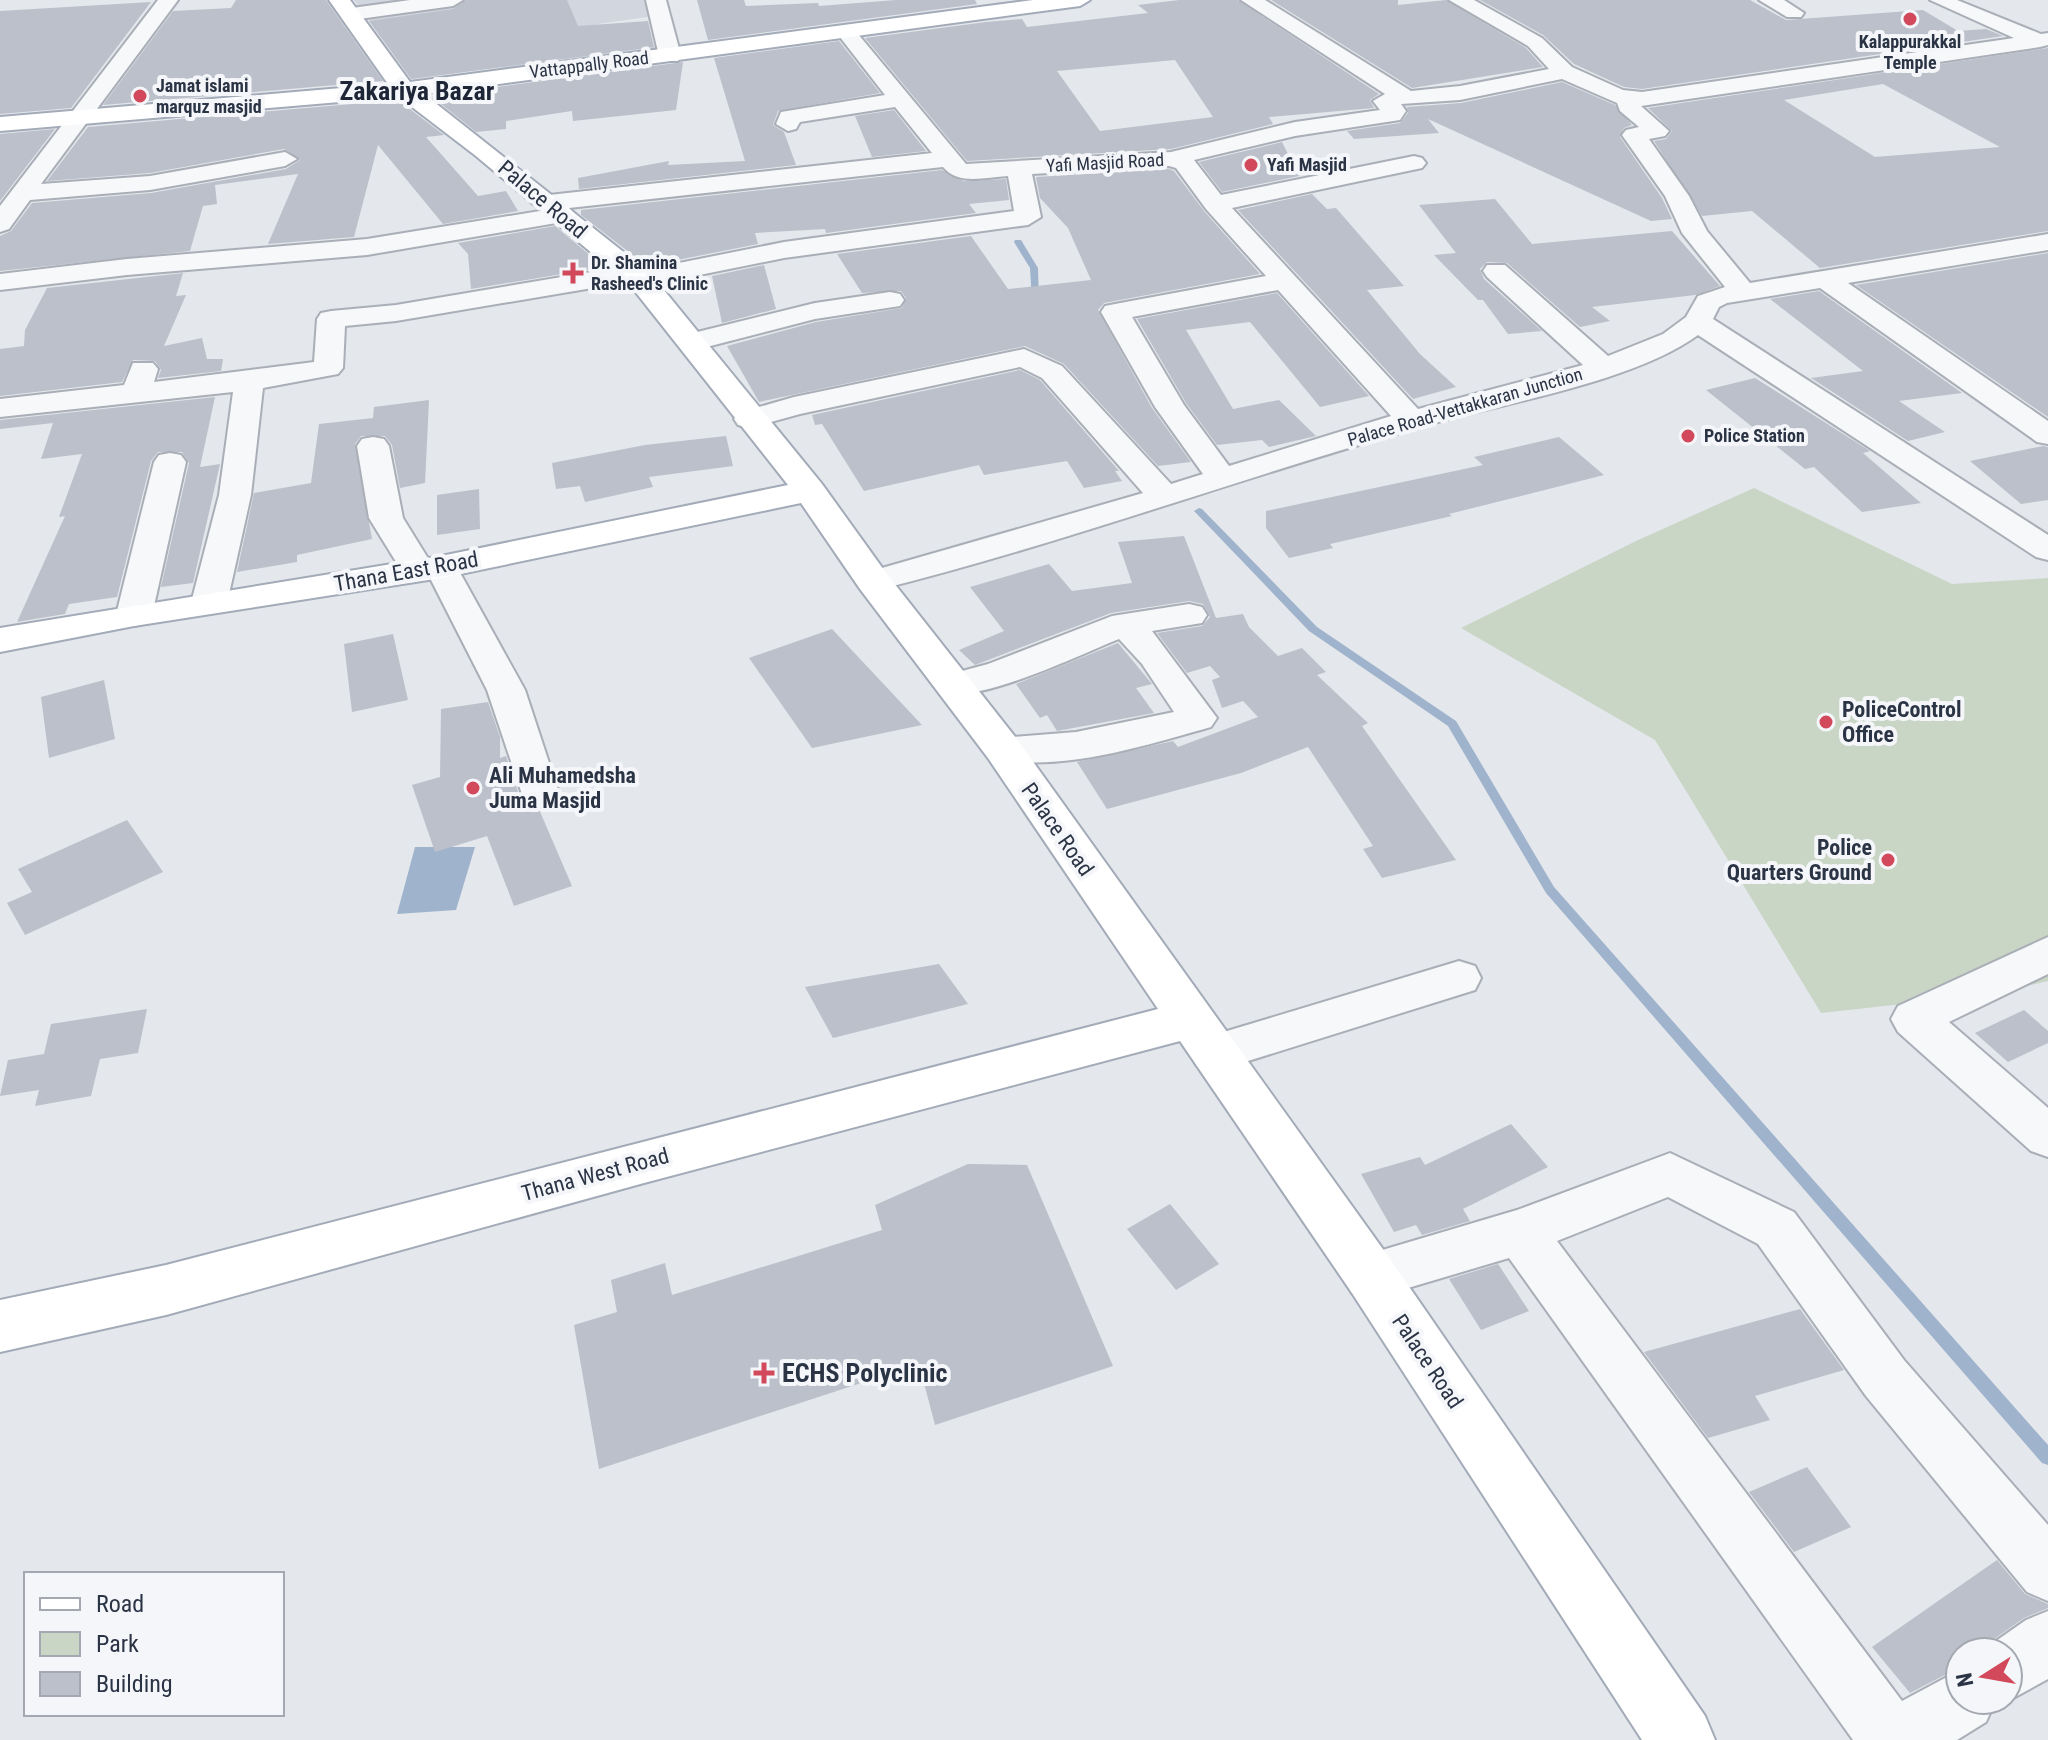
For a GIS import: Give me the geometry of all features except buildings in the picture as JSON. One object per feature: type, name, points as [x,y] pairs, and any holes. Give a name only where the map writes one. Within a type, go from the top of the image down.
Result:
[{"type":"main road","name":"Vattappally Road","points":[[0,124],[404,90],[1080,0]]},
{"type":"main road","name":"Palace Road","points":[[346,7],[404,90],[636,276],[810,491],[873,581],[1002,748],[1371,1276],[1681,1740]]},
{"type":"main road","name":"Thana East Road","points":[[0,640],[134,615],[429,569],[810,491]]},
{"type":"main road","name":"Thana West Road","points":[[0,1326],[166,1290],[644,1161],[1202,1037]]},
{"type":"street","points":[[9,208],[76,120],[119,70],[168,0]]},
{"type":"street","points":[[346,7],[453,0]]},
{"type":"street","points":[[656,0],[670,56]]},
{"type":"street","points":[[1251,0],[1404,97]]},
{"type":"street","points":[[1459,0],[1535,42],[1564,72],[1629,99],[2045,41]]},
{"type":"street","points":[[1769,0],[1794,13]]},
{"type":"street","points":[[1940,0],[2045,41]]},
{"type":"street","points":[[846,32],[947,159]]},
{"type":"street","points":[[1171,159],[1295,129],[1392,115],[1395,111],[1384,101],[1460,93],[1564,72]]},
{"type":"street","points":[[788,124],[789,117],[900,99]]},
{"type":"street","points":[[1629,99],[1628,106],[1657,131],[1634,135],[1677,196],[1695,233],[1743,292]]},
{"type":"street","points":[[9,208],[285,159]]},
{"type":"street","points":[[0,282],[50,274],[339,250],[469,233],[555,209],[947,159]]},
{"type":"street","name":"Yafi Masjid Road","points":[[947,159],[960,172],[1171,159],[1184,163],[1215,204],[1411,420]]},
{"type":"street","points":[[1215,204],[1414,163]]},
{"type":"street","points":[[0,408],[136,381],[249,381],[328,368],[331,319],[396,313],[636,276],[799,246],[1028,217],[1019,168]]},
{"type":"street","name":"Palace Road-Vettakkaran Junction","points":[[873,581],[1040,535],[1411,420],[1604,368],[1673,340],[1698,322],[1708,302],[1743,292],[2048,242]]},
{"type":"street","points":[[2010,249],[2048,271]]},
{"type":"street","points":[[1496,271],[1604,368]]},
{"type":"street","points":[[1825,279],[2048,435]]},
{"type":"street","points":[[1222,479],[1170,407],[1115,312],[1284,281]]},
{"type":"street","points":[[691,342],[815,311],[890,300]]},
{"type":"street","points":[[1698,322],[2048,550]]},
{"type":"street","points":[[749,419],[794,406],[1024,358],[1052,372],[1163,495]]},
{"type":"street","points":[[209,603],[235,495],[249,381]]},
{"type":"street","points":[[373,446],[386,518],[429,569],[506,690],[538,790]]},
{"type":"street","points":[[134,615],[170,462]]},
{"type":"street","points":[[953,685],[1000,673],[1125,624],[1189,615]]},
{"type":"street","points":[[1002,748],[1099,740],[1198,718],[1155,656],[1125,624]]},
{"type":"street","points":[[2048,954],[1914,1019],[2048,1137]]},
{"type":"street","points":[[1202,1037],[1459,978]]},
{"type":"street","points":[[1371,1276],[1520,1232],[1670,1174],[1776,1228],[1885,1378],[2048,1571]]},
{"type":"street","points":[[1520,1232],[1894,1740],[1944,1711]]},
{"type":"street","points":[[2024,1659],[2048,1642]]},
{"type":"shaded area","points":[[354,0],[650,0],[655,16],[597,24],[600,53],[654,46],[660,54],[500,73],[502,67],[413,79]]},
{"type":"green space","name":"Police Quarters Ground","points":[[1754,488],[1952,584],[2048,578],[2048,981],[1994,994],[1821,1013],[1655,740],[1461,628],[1636,541]]},
{"type":"water","points":[[415,847],[475,847],[456,910],[397,914]]},
{"type":"waterway","points":[[1018,242],[1034,268],[1036,302]]},
{"type":"waterway","points":[[1199,511],[1313,629],[1452,724],[1550,890],[2048,1457]]},
{"type":"place","name":"Kalappurakkal Temple","points":[[1910,19]]},
{"type":"place","name":"Jamat islami marquz masjid","points":[[140,96]]},
{"type":"place","name":"Yafi Masjid","points":[[1251,165]]},
{"type":"place","name":"Dr. Shamina Rasheed's Clinic","points":[[573,273]]},
{"type":"place","name":"Police Station","points":[[1688,436]]},
{"type":"place","name":"PoliceControl Office","points":[[1826,722]]},
{"type":"place","name":"Ali Muhamedsha Juma Masjid","points":[[473,788]]},
{"type":"place","name":"Police Quarters Ground","points":[[1888,860]]},
{"type":"place","name":"ECHS Polyclinic","points":[[764,1373]]},
{"type":"district","name":"Zakariya Bazar","points":[[417,91]]}]
